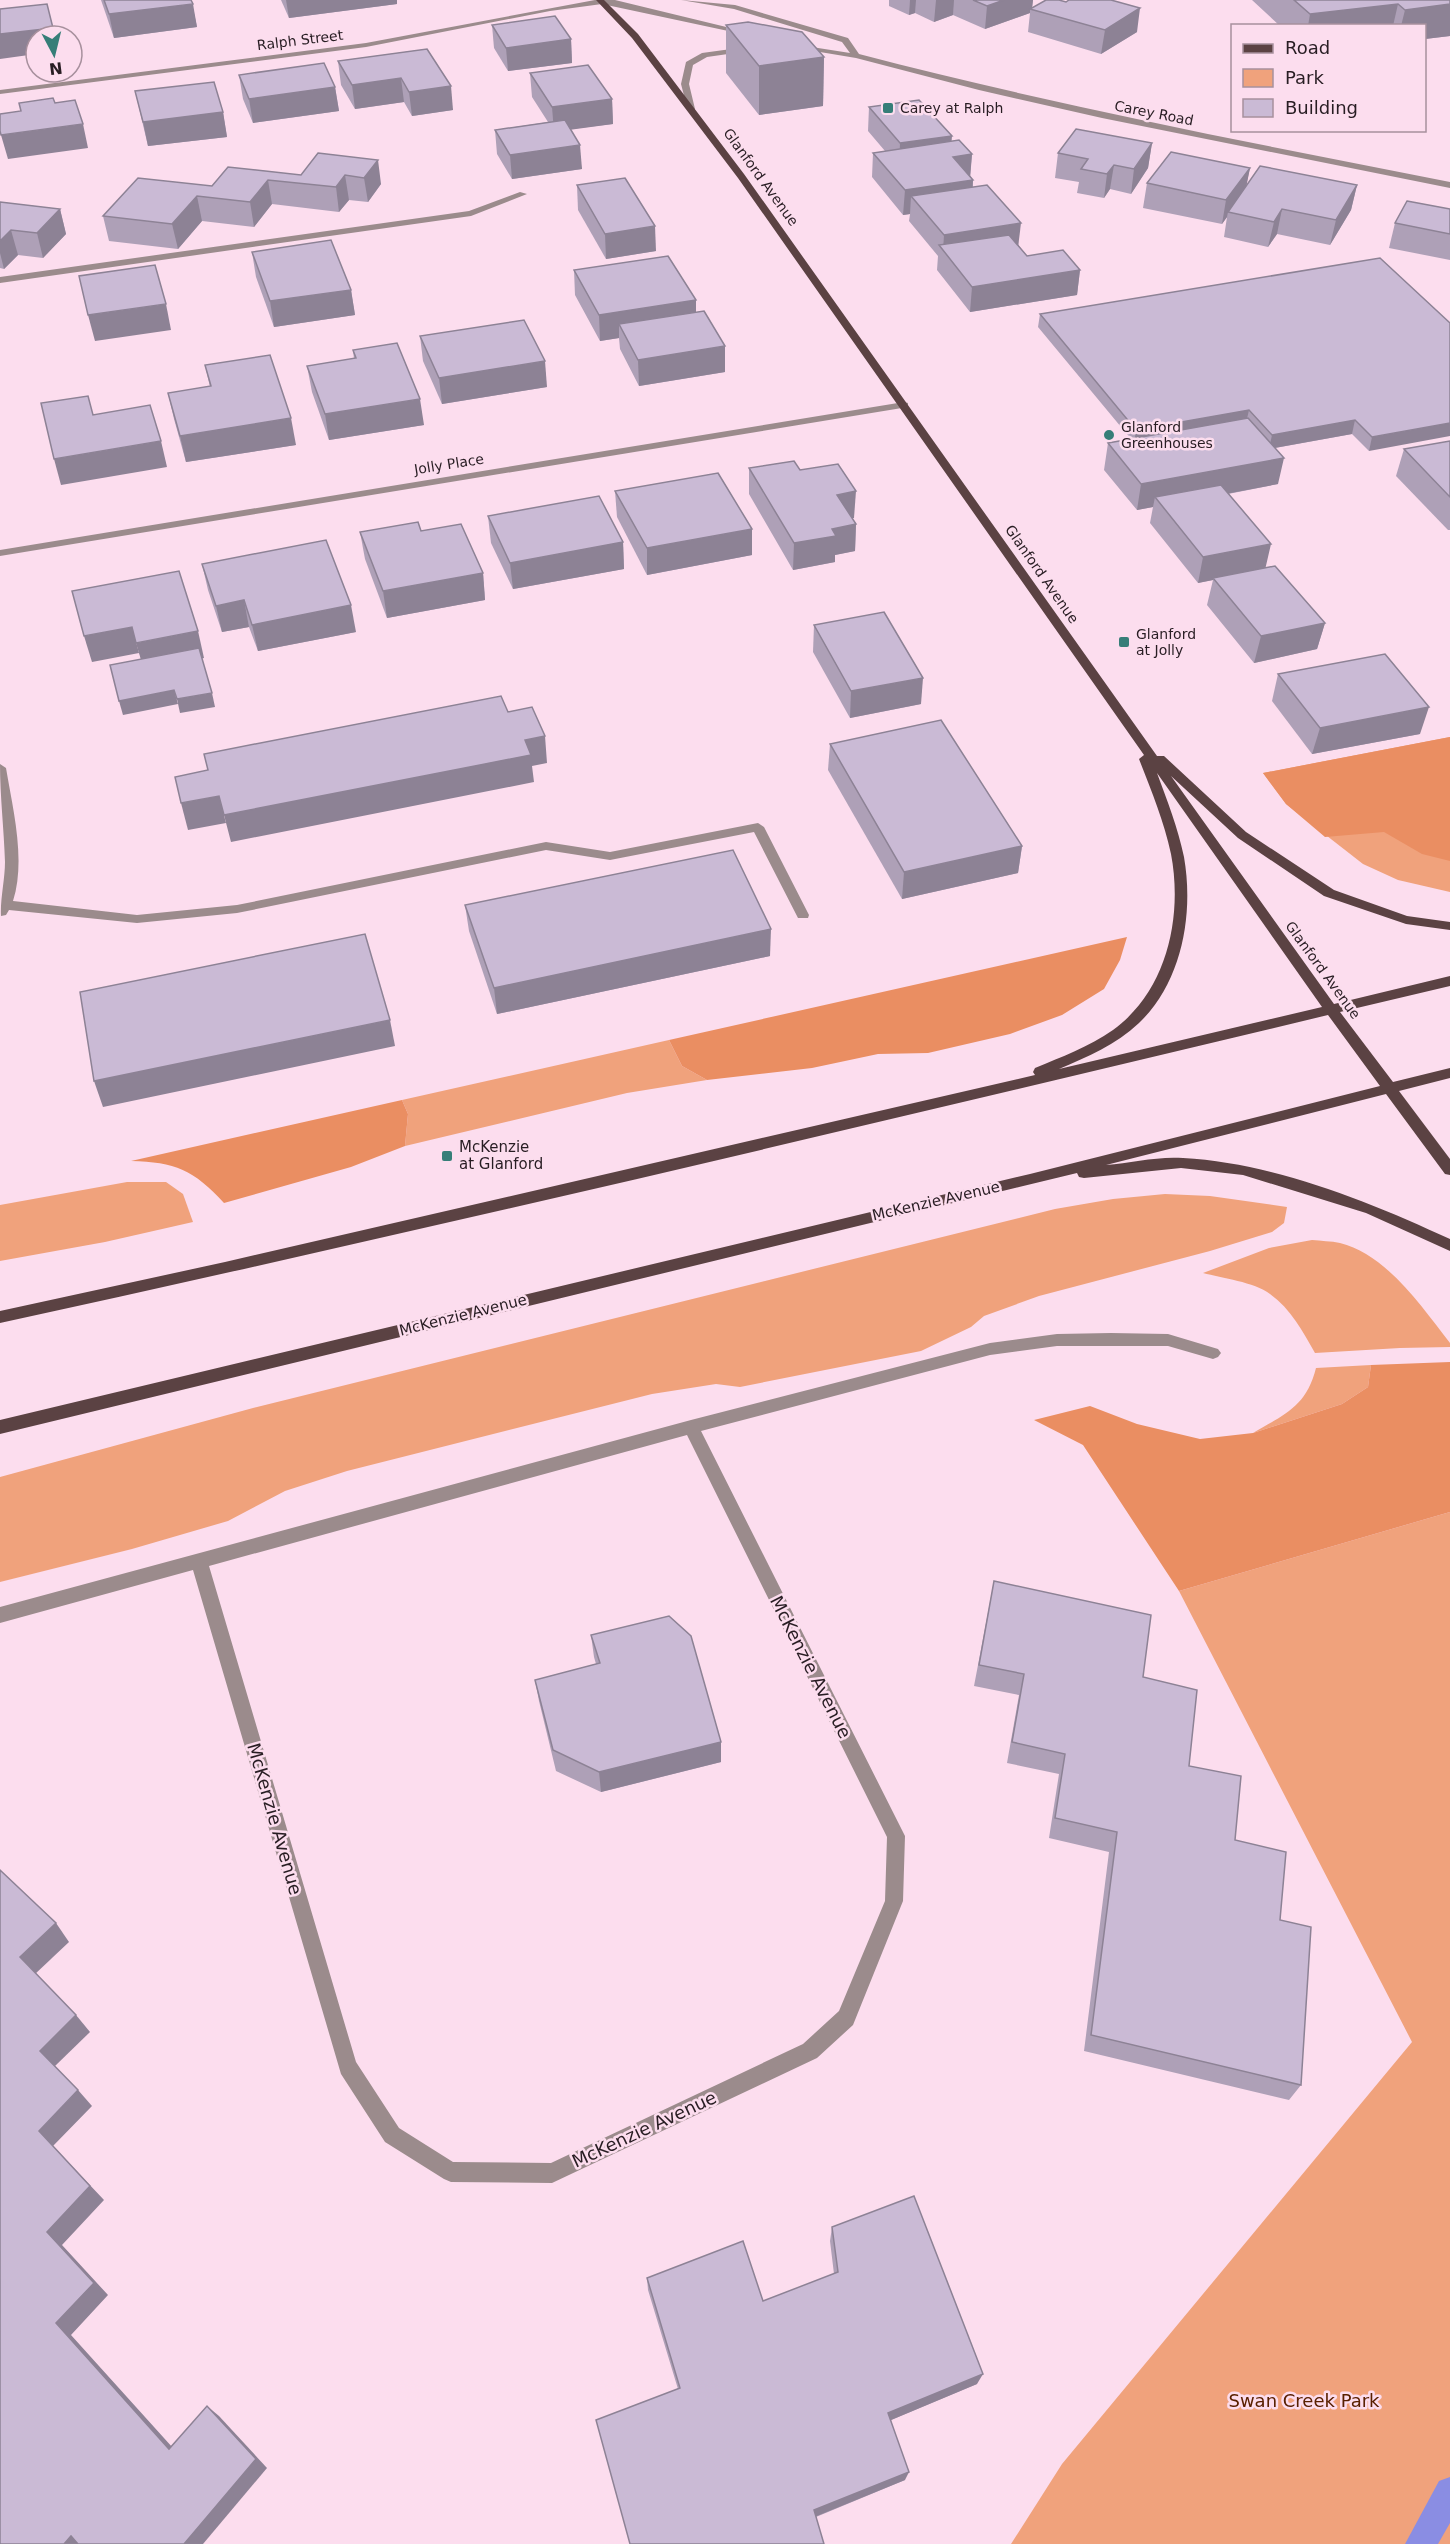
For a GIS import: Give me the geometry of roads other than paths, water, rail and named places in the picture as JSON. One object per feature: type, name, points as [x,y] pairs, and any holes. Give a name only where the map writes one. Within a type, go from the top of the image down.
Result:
[{"type":"main road","name":"Glanford Avenue","points":[[600,1],[636,36],[691,109],[904,405],[1330,1009],[1450,1170]]},
{"type":"main road","points":[[1137,738],[1242,835],[1329,893],[1406,920],[1450,926]]},
{"type":"main road","points":[[1010,1086],[1118,1033],[1143,1012],[1168,970],[1179,926],[1181,886],[1166,816],[1137,738]]},
{"type":"main road","points":[[0,1317],[225,1268],[1010,1086],[1450,981]]},
{"type":"main road","name":"McKenzie Avenue","points":[[0,1427],[1030,1179],[1450,1073]]},
{"type":"main road","points":[[1030,1179],[1181,1163],[1243,1170],[1371,1209],[1450,1245]]},
{"type":"street","points":[[600,1],[616,0]]},
{"type":"street","name":"Carey Road","points":[[685,0],[735,7],[845,40],[856,56],[979,88],[1102,116],[1450,185]]},
{"type":"street","points":[[600,1],[753,35]]},
{"type":"street","name":"Ralph Street","points":[[0,92],[366,45],[600,1]]},
{"type":"street","points":[[691,109],[685,84],[689,64],[695,59],[719,51],[754,48]]},
{"type":"street","points":[[796,49],[816,56],[856,56]]},
{"type":"street","points":[[0,280],[459,214],[523,194]]},
{"type":"street","name":"Jolly Place","points":[[0,553],[904,405]]},
{"type":"street","points":[[0,768],[12,853],[3,909],[137,919],[214,911],[248,907],[546,846],[610,856],[758,827],[803,915]]},
{"type":"street","points":[[0,1615],[691,1426],[990,1349],[1029,1343],[1110,1339],[1168,1340],[1213,1353]]},
{"type":"street","name":"McKenzie Avenue","points":[[199,1561],[348,2067],[392,2135],[452,2172],[552,2173],[810,2051],[846,2018],[894,1901],[896,1836],[691,1426]]},
{"type":"waterway","points":[[1421,2544],[1450,2492]]},
{"type":"place","name":"Carey at Ralph","points":[[888,108]]},
{"type":"place","name":"Glanford Greenhouses","points":[[1109,435]]},
{"type":"place","name":"Glanford at Jolly","points":[[1124,642]]},
{"type":"place","name":"McKenzie at Glanford","points":[[447,1156]]},
{"type":"park label","name":"Swan Creek Park","points":[[1304,2400]]}]
